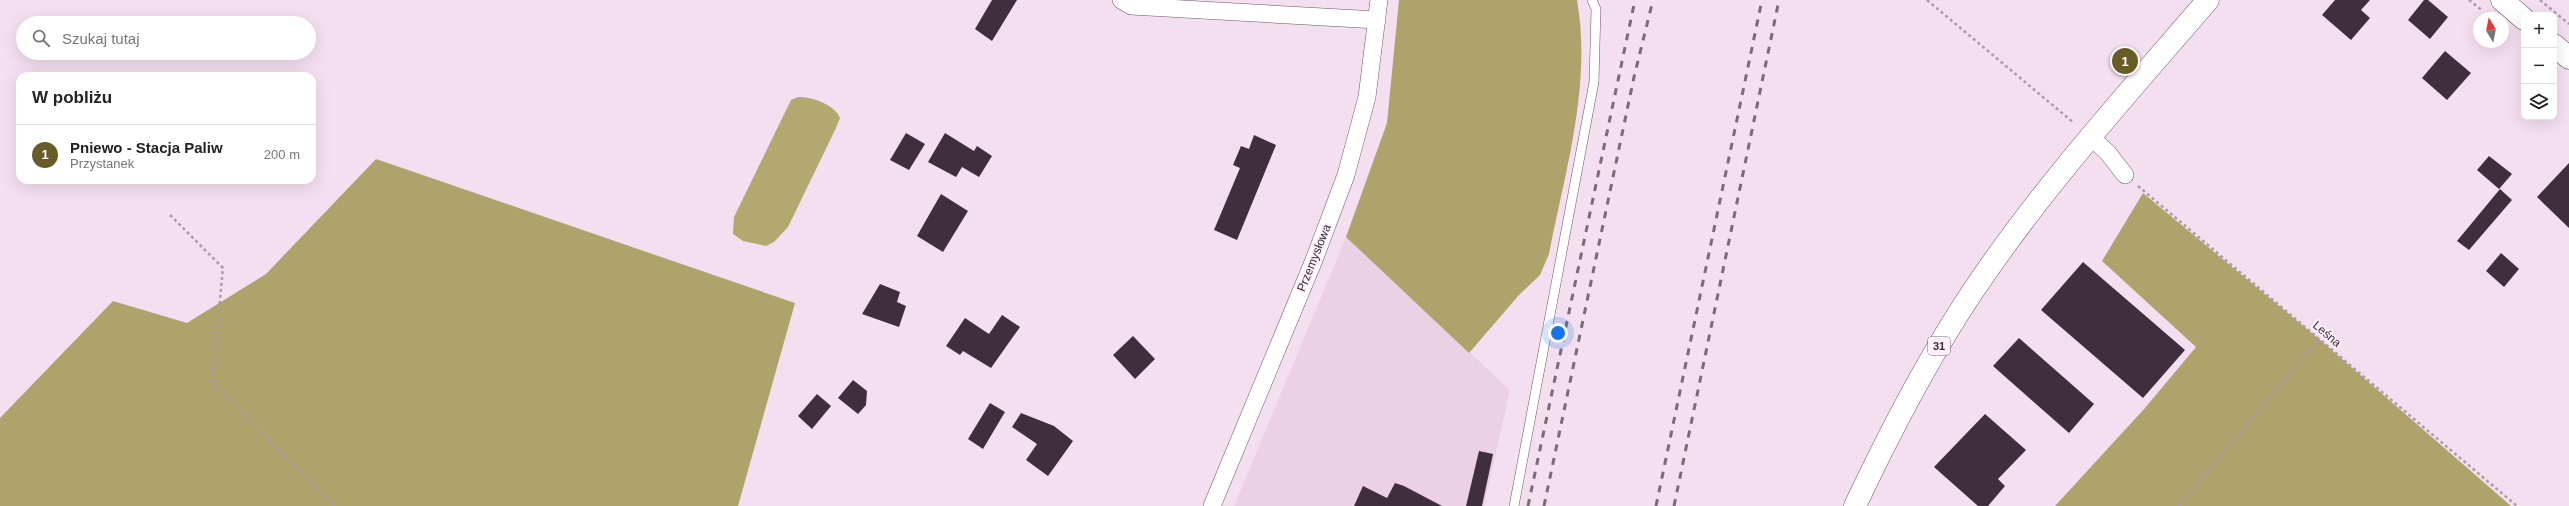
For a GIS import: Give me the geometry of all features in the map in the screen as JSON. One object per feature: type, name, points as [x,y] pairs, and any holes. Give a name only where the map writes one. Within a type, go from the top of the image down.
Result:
[{"type":"main road","name":"31","points":[[1855,506],[1901,411],[1959,313],[2042,197],[2208,0]]},
{"type":"main road","points":[[2502,0],[2521,16]]},
{"type":"main road","points":[[2557,48],[2569,58]]},
{"type":"street","points":[[1121,0],[1131,6],[1377,20]]},
{"type":"street","name":"Przemysłowa","points":[[1212,506],[1314,260],[1346,175],[1367,97],[1379,0]]},
{"type":"street","points":[[2092,137],[2108,153],[2125,175]]},
{"type":"lane","points":[[1514,506],[1594,82],[1596,9],[1592,0]]},
{"type":"path","points":[[1927,0],[2092,137]]},
{"type":"path","points":[[2469,0],[2483,12]]},
{"type":"path","points":[[2540,0],[2569,24]]},
{"type":"path","name":"Leśna","points":[[2125,175],[2517,506]]},
{"type":"path","points":[[170,215],[223,268],[212,381],[334,506]]},
{"type":"path","points":[[2178,506],[2319,339]]},
{"type":"shaded area","points":[[1399,0],[1577,0],[1581,32],[1579,96],[1569,160],[1549,254],[1540,275],[1519,295],[1469,353],[1346,237],[1387,123]]},
{"type":"shaded area","points":[[798,97],[810,98],[828,105],[840,118],[788,227],[774,242],[766,246],[743,241],[733,234],[734,217],[791,100]]},
{"type":"shaded area","points":[[376,159],[795,303],[738,506],[0,506],[0,418],[113,301],[187,323],[266,274]]},
{"type":"shaded area","points":[[2143,193],[2319,339],[2511,506],[2055,506],[2145,408],[2196,347],[2102,261]]},
{"type":"shaded area","points":[[1346,237],[1510,390],[1484,506],[1234,506]]},
{"type":"building","points":[[992,0],[1017,0],[992,41],[975,29]]},
{"type":"building","points":[[2335,0],[2370,0],[2361,10],[2370,18],[2351,40],[2322,15]]},
{"type":"building","points":[[2424,0],[2428,0],[2448,17],[2430,39],[2408,20]]},
{"type":"building","points":[[2445,51],[2471,73],[2447,100],[2422,78]]},
{"type":"building","points":[[906,133],[925,144],[909,170],[890,160]]},
{"type":"building","points":[[945,133],[974,151],[977,146],[992,156],[979,177],[962,167],[956,177],[928,162]]},
{"type":"building","points":[[1254,135],[1276,145],[1237,240],[1214,230],[1240,168],[1233,165],[1241,146],[1249,149]]},
{"type":"building","points":[[2489,156],[2512,174],[2499,189],[2477,170]]},
{"type":"building","points":[[2569,163],[2569,228],[2537,197]]},
{"type":"building","points":[[2500,189],[2512,200],[2469,250],[2457,241]]},
{"type":"building","points":[[941,194],[968,211],[943,252],[917,236]]},
{"type":"building","points":[[2501,253],[2519,269],[2504,287],[2486,271]]},
{"type":"building","points":[[2083,262],[2185,350],[2143,398],[2041,310]]},
{"type":"building","points":[[880,284],[900,292],[897,302],[906,306],[899,327],[862,314]]},
{"type":"building","points":[[1002,315],[1020,327],[991,368],[963,351],[960,355],[946,346],[965,318],[989,334]]},
{"type":"building","points":[[1133,336],[1155,359],[1135,379],[1113,355]]},
{"type":"building","points":[[2019,338],[2094,404],[2069,433],[1993,366]]},
{"type":"building","points":[[853,380],[867,391],[866,405],[858,414],[838,398]]},
{"type":"building","points":[[817,394],[831,406],[812,429],[798,416]]},
{"type":"building","points":[[990,403],[1005,412],[983,449],[968,439]]},
{"type":"building","points":[[1021,413],[1054,426],[1073,441],[1048,476],[1026,460],[1037,444],[1012,427]]},
{"type":"building","points":[[1985,414],[2026,450],[1998,479],[2005,486],[1988,506],[1978,506],[1934,467]]},
{"type":"building","points":[[1479,451],[1493,454],[1482,506],[1466,506]]},
{"type":"building","points":[[1395,483],[1404,486],[1442,506],[1354,506],[1363,486],[1387,498]]},
{"type":"railway","points":[[1528,506],[1635,0]]},
{"type":"railway","points":[[1544,506],[1634,77],[1653,0]]},
{"type":"railway","points":[[1656,506],[1762,0]]},
{"type":"railway","points":[[1674,506],[1779,0]]},
{"type":"place","name":"Pniewo - Stacja Paliw","points":[[2125,61]]}]
